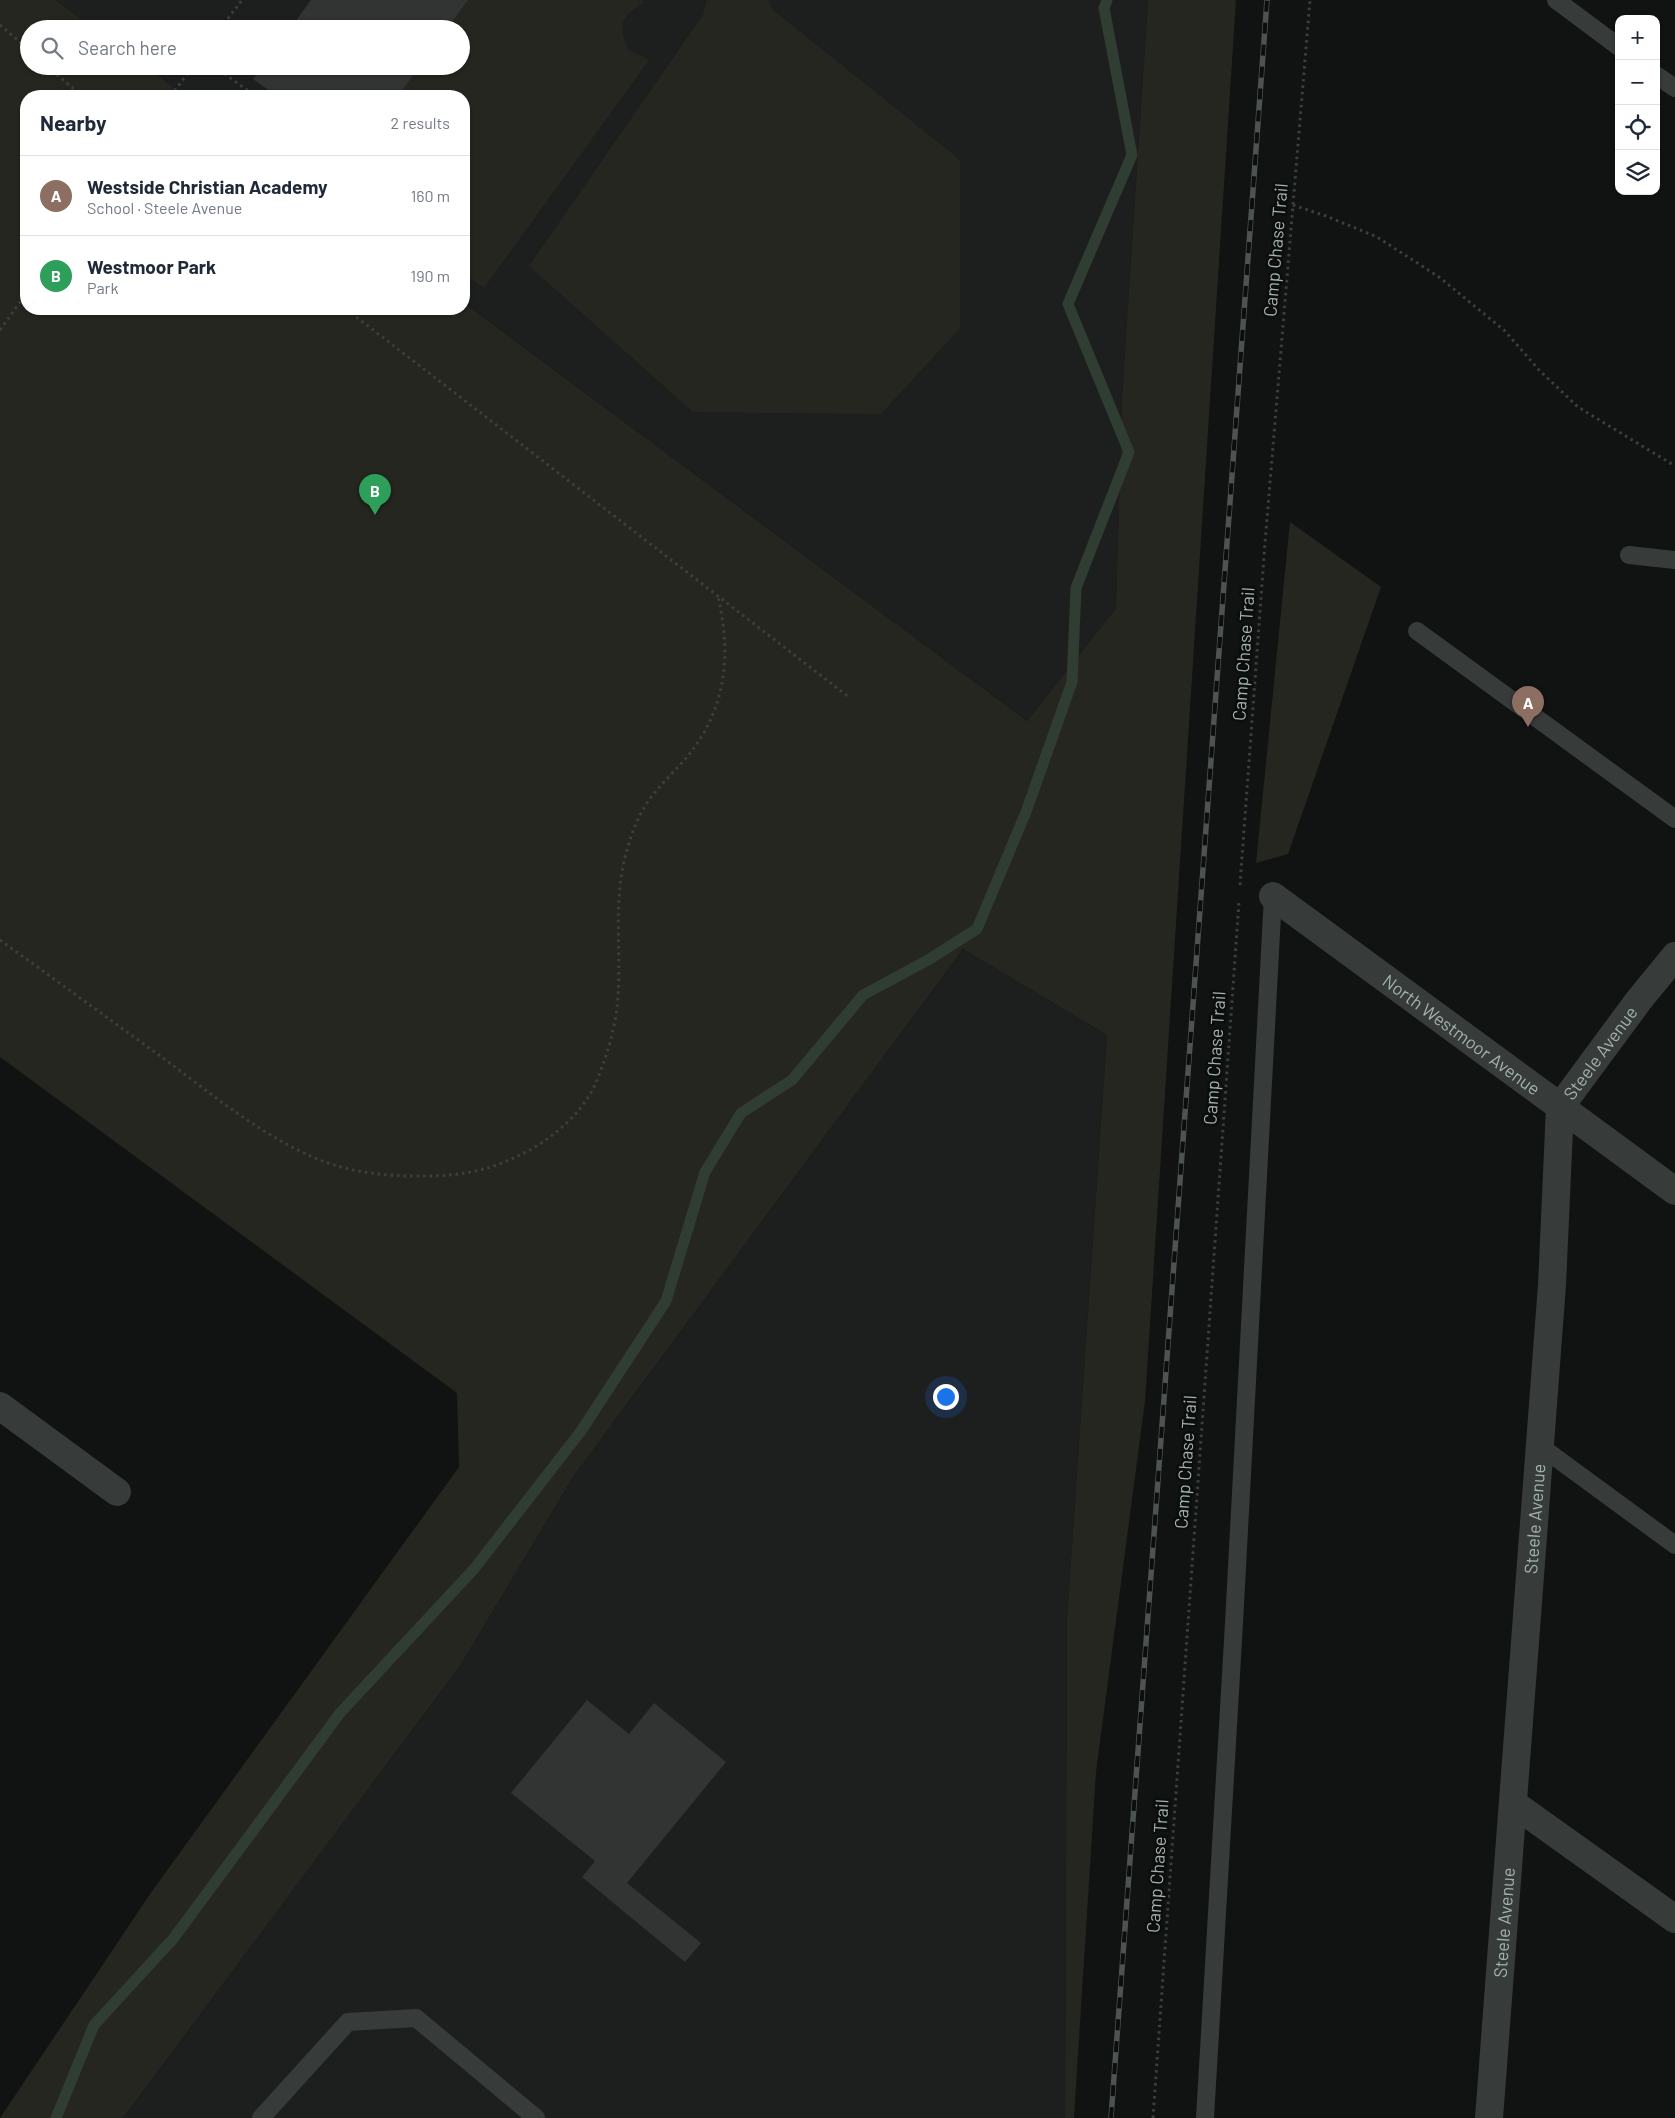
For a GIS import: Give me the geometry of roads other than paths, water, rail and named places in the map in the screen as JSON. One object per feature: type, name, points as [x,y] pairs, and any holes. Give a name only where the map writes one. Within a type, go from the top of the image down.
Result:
[{"type":"street","name":"North Westmoor Avenue","points":[[1273,896],[1675,1191]]},
{"type":"street","name":"Steele Avenue","points":[[1489,2118],[1552,1285],[1560,1107],[1675,956]]},
{"type":"street","points":[[0,1406],[117,1492]]},
{"type":"street","points":[[1514,1804],[1675,1919]]},
{"type":"lane","points":[[1556,0],[1615,44]]},
{"type":"lane","points":[[1660,77],[1675,88]]},
{"type":"lane","points":[[1629,554],[1675,560]]},
{"type":"lane","points":[[1416,632],[1675,819]]},
{"type":"lane","points":[[1204,2118],[1234,1622],[1273,896]]},
{"type":"lane","points":[[1540,1446],[1675,1545]]},
{"type":"lane","points":[[261,2118],[348,2022],[416,2018],[536,2118]]},
{"type":"waterway","points":[[56,2118],[94,2025],[173,1939],[340,1713],[474,1569],[581,1431],[666,1301],[705,1172],[741,1113],[792,1080],[863,995],[928,960],[977,929],[1026,812],[1072,682],[1076,588],[1129,452],[1068,304],[1132,155],[1104,8],[1107,0]]},
{"type":"railway","points":[[1111,2118],[1267,0]]},
{"type":"place","name":"Westmoor Park","points":[[375,515]]},
{"type":"place","name":"Westside Christian Academy","points":[[1528,727]]}]
